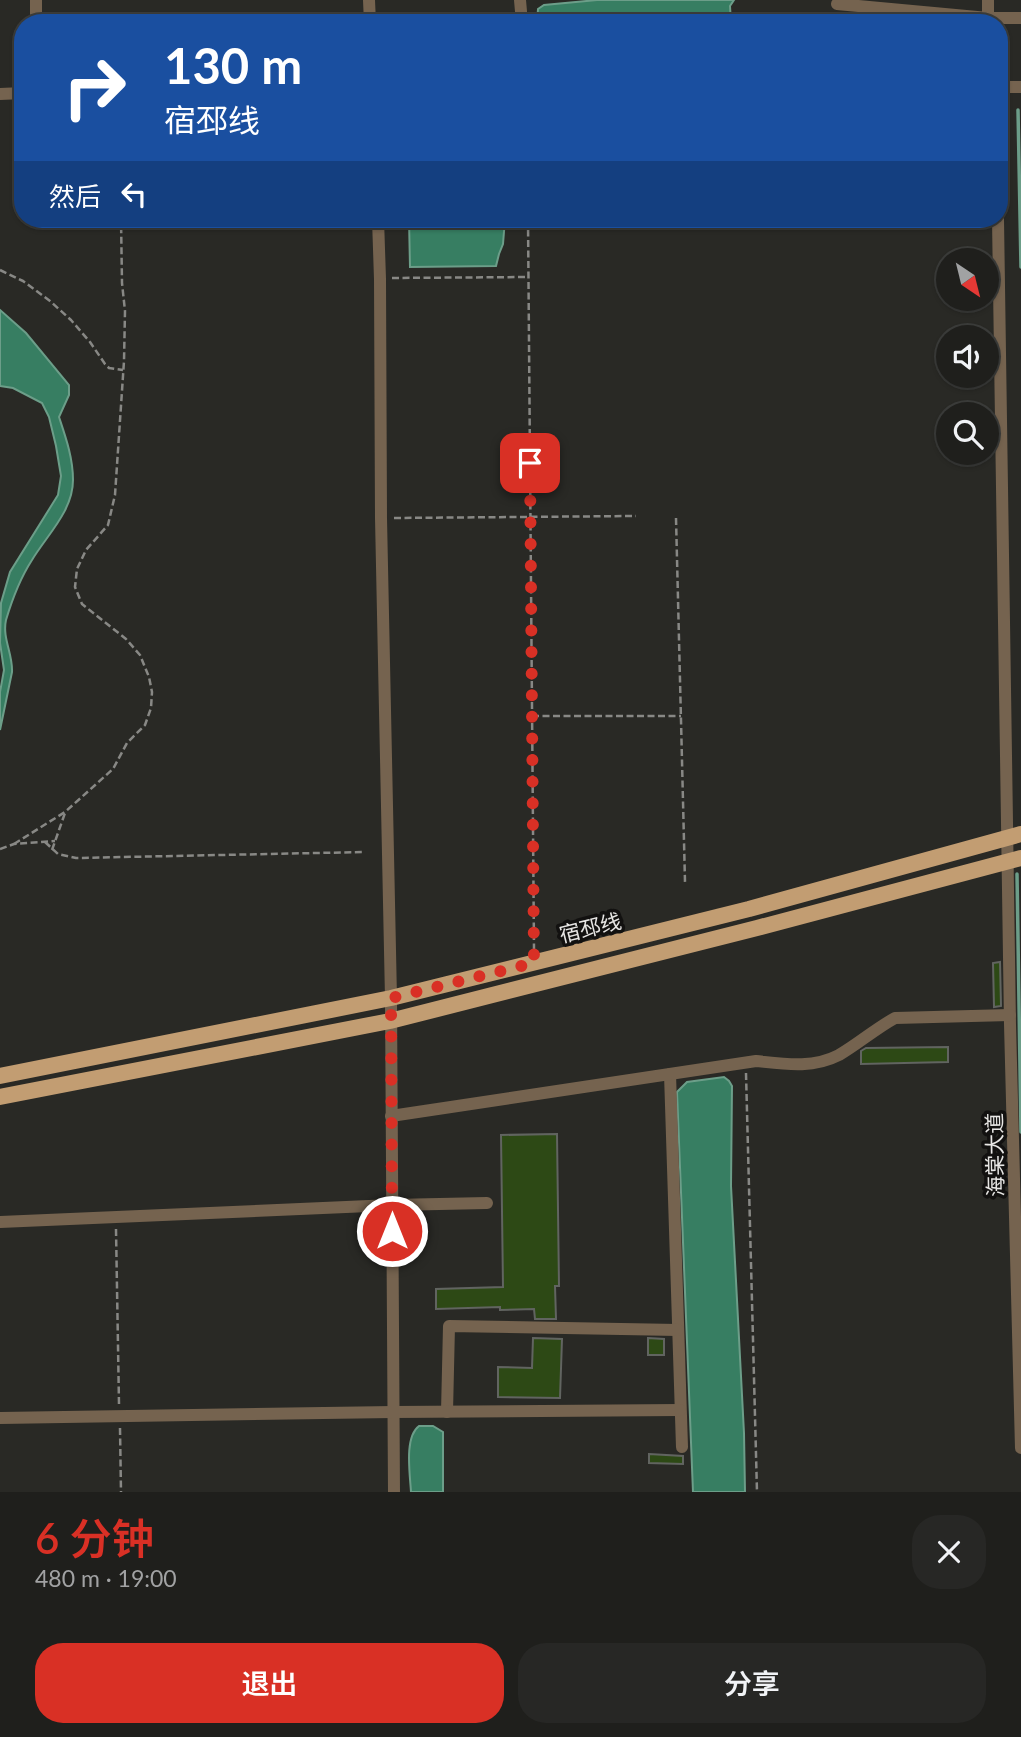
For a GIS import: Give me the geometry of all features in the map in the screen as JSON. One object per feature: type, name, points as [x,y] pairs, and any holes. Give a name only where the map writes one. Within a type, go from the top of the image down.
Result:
[{"type":"main road","name":"宿邳线","points":[[0,1076],[391,998],[749,909],[1015,836]]},
{"type":"main road","name":"宿邳线","points":[[0,1097],[390,1021],[743,932],[1015,859]]},
{"type":"street","points":[[837,4],[931,14]]},
{"type":"street","points":[[378,228],[391,998],[394,1492]]},
{"type":"street","name":"海棠大道","points":[[998,228],[1015,836],[1014,1022],[1021,1448]]},
{"type":"street","points":[[391,1116],[756,1061],[797,1065],[818,1063],[839,1055],[895,1018],[1014,1022]]},
{"type":"street","points":[[670,1074],[682,1447]]},
{"type":"street","points":[[0,1222],[487,1203]]},
{"type":"street","points":[[447,1412],[449,1326],[678,1330]]},
{"type":"street","points":[[0,1418],[680,1410]]},
{"type":"path","points":[[14,845],[65,812],[113,769],[127,743],[145,725],[150,708],[152,692],[140,655],[126,639],[82,604],[75,587],[77,569],[86,550],[108,525],[115,495],[125,311],[121,228]]},
{"type":"path","points":[[528,228],[534,963]]},
{"type":"path","points":[[0,270],[23,281],[50,301],[71,320],[109,368],[123,370]]},
{"type":"path","points":[[380,279],[528,276]]},
{"type":"path","points":[[381,518],[636,516]]},
{"type":"path","points":[[676,518],[685,882]]},
{"type":"path","points":[[532,716],[681,716]]},
{"type":"path","points":[[52,850],[65,812]]},
{"type":"path","points":[[45,842],[58,854],[76,858],[364,852]]},
{"type":"path","points":[[0,849],[14,845],[55,842]]},
{"type":"path","points":[[745,1063],[757,1492]]},
{"type":"path","points":[[116,1229],[121,1492]]},
{"type":"shaded area","points":[[597,0],[734,0],[730,6],[730,14],[538,14],[538,9],[544,5]]},
{"type":"shaded area","points":[[409,228],[504,228],[503,244],[496,266],[410,267]]},
{"type":"shaded area","points":[[0,310],[26,333],[69,385],[69,395],[59,417],[67,440],[73,480],[69,502],[24,574],[6,620],[5,633],[12,672],[0,730],[0,692],[4,670],[0,643],[1,603],[10,572],[58,495],[61,476],[49,417],[42,403],[13,388],[0,386]]},
{"type":"shaded area","points":[[724,1077],[732,1086],[731,1186],[745,1492],[693,1492],[677,1092],[687,1082]]},
{"type":"shaded area","points":[[419,1426],[433,1426],[443,1432],[443,1492],[411,1492],[411,1438]]},
{"type":"building","points":[[1000,962],[1001,1006],[994,1007],[993,963]]},
{"type":"building","points":[[948,1047],[948,1062],[861,1064],[861,1051],[866,1048]]},
{"type":"building","points":[[557,1134],[559,1286],[555,1286],[556,1319],[535,1319],[534,1309],[436,1309],[436,1289],[503,1287],[501,1135]]},
{"type":"building","points":[[533,1338],[562,1339],[560,1398],[498,1397],[498,1367],[532,1368]]},
{"type":"building","points":[[648,1338],[664,1339],[664,1355],[648,1355]]},
{"type":"building","points":[[649,1454],[683,1456],[683,1464],[649,1463]]},
{"type":"waterway","points":[[1018,110],[1021,267]]},
{"type":"waterway","points":[[1017,874],[1021,1132]]},
{"type":"route","points":[[392,1231],[391,998],[534,963],[530,463]]}]
